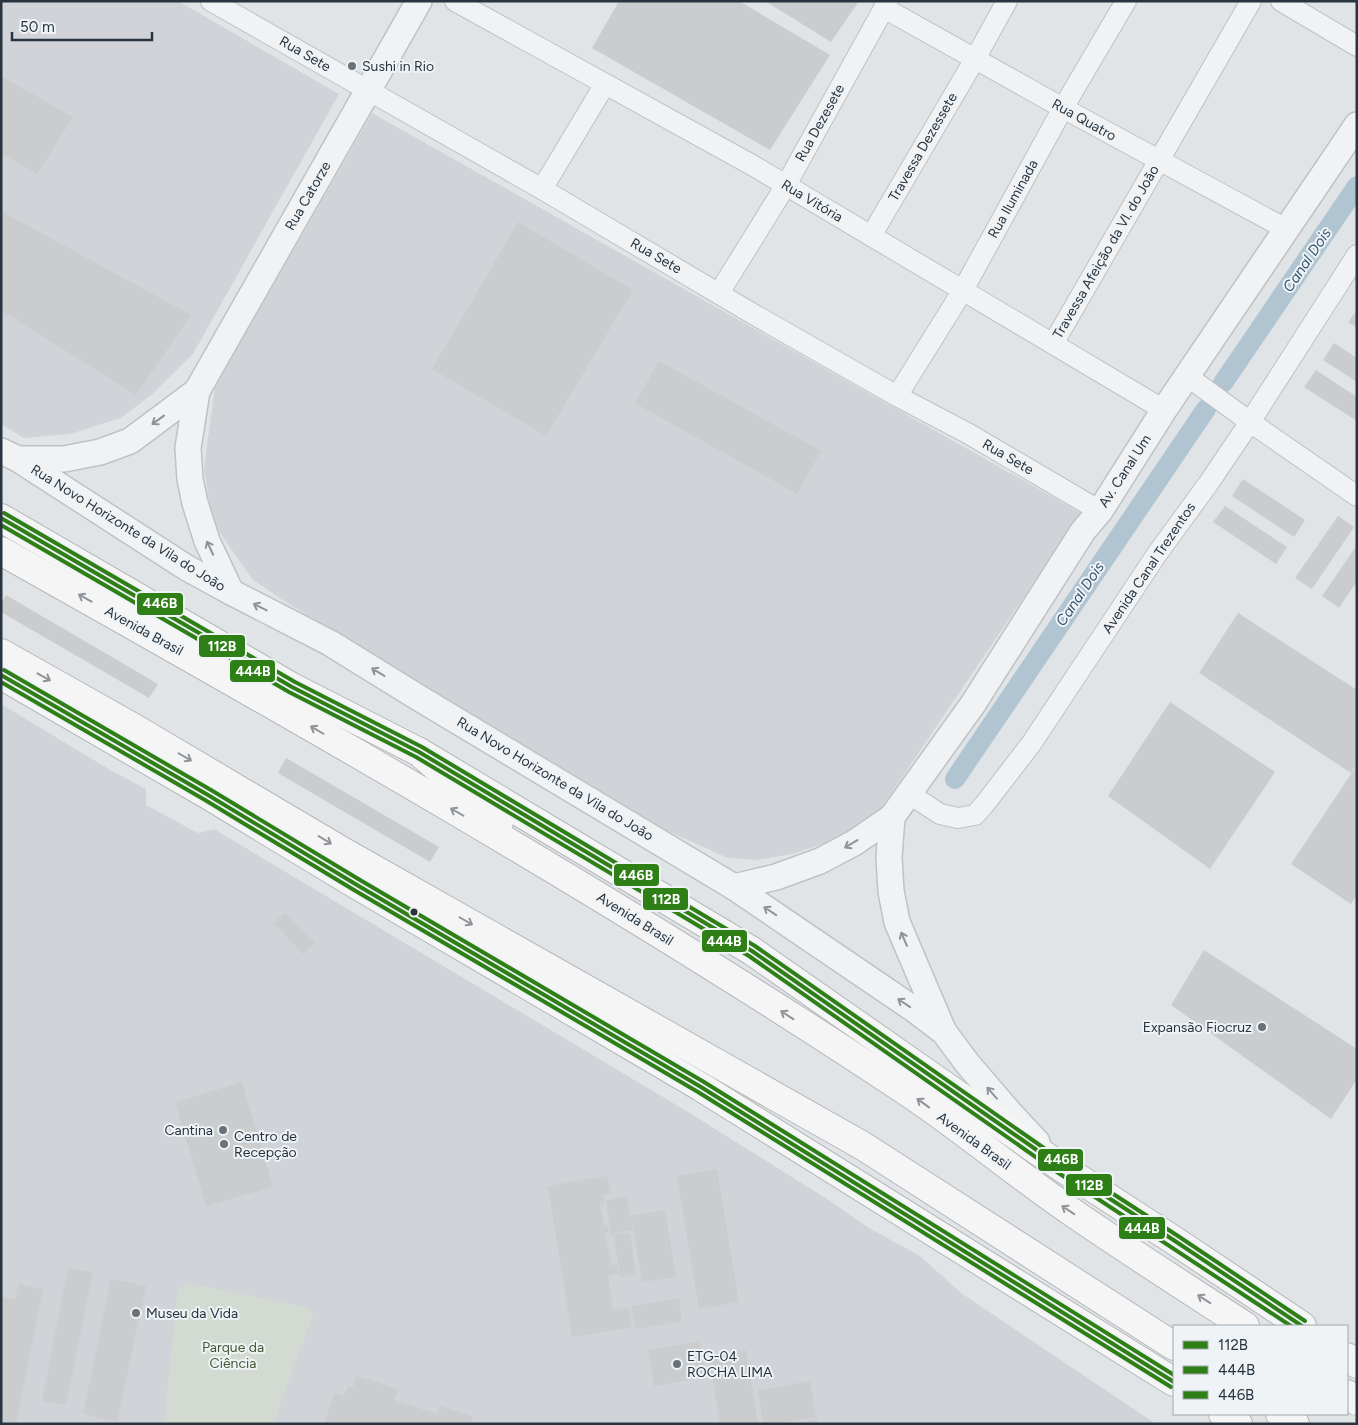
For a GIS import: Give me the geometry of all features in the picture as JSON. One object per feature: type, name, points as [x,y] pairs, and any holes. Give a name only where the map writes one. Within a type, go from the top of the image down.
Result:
[{"type":"highway","name":"Avenida Brasil","points":[[1,518],[292,687],[419,752],[752,951],[1061,1167],[1301,1325]]},
{"type":"highway","name":"Avenida Brasil","points":[[1,551],[205,665],[545,863],[915,1097],[1065,1208],[1242,1325]]},
{"type":"highway","points":[[1,653],[134,728],[342,851],[863,1146],[1173,1345]]},
{"type":"highway","points":[[1,675],[208,795],[701,1087],[1173,1381]]},
{"type":"highway","points":[[419,752],[545,863]]},
{"type":"highway","points":[[1224,1415],[1238,1424]]},
{"type":"highway","points":[[1282,1415],[1295,1424]]},
{"type":"street","name":"Rua Sete","points":[[212,1],[542,189],[718,294],[897,396],[969,434],[1100,511]]},
{"type":"street","name":"Rua Catorze","points":[[231,592],[207,541],[194,503],[190,479],[188,448],[198,390],[419,1]]},
{"type":"street","name":"Rua Vitória","points":[[455,1],[786,185],[1164,410]]},
{"type":"street","name":"Travessa Dezessete","points":[[871,236],[1007,1]]},
{"type":"street","name":"Rua Iluminada","points":[[897,396],[963,290],[1126,1]]},
{"type":"street","name":"Travessa Afeição da Vl. do João","points":[[1053,344],[1251,1]]},
{"type":"street","points":[[1282,1],[1357,46]]},
{"type":"street","name":"Rua Quatro","points":[[886,5],[975,59],[1286,229]]},
{"type":"street","name":"Rua Dezesete","points":[[718,294],[786,185],[886,5]]},
{"type":"street","points":[[542,189],[605,84]]},
{"type":"street","name":"Av. Canal Um","points":[[892,816],[974,704],[1083,531],[1100,511],[1164,410],[1357,125]]},
{"type":"street","name":"Avenida Canal Trezentos","points":[[908,793],[940,814],[958,818],[975,815],[984,805],[1031,744],[1157,554],[1208,484],[1357,255]]},
{"type":"street","points":[[1187,376],[1250,422],[1355,490]]},
{"type":"street","name":"Rua Catorze","points":[[9,455],[64,459],[100,452],[130,441],[198,390]]},
{"type":"street","name":"Rua Novo Horizonte da Vila do João","points":[[9,455],[187,568],[330,643],[734,887],[915,1010],[944,1032],[967,1063],[1009,1112],[1061,1167]]},
{"type":"street","points":[[734,887],[776,877],[820,861],[854,843],[892,816]]},
{"type":"street","points":[[892,816],[889,857],[891,891],[897,922],[944,1032]]},
{"type":"shaded area","points":[[1,1],[178,1],[339,94],[193,354],[151,395],[121,418],[70,434],[24,438],[1,424]]},
{"type":"shaded area","points":[[372,113],[1081,513],[882,807],[841,838],[792,854],[757,860],[728,858],[663,829],[284,601],[252,579],[212,521],[204,468],[215,387]]},
{"type":"shaded area","points":[[1,704],[112,771],[146,789],[146,805],[198,833],[214,829],[688,1112],[827,1199],[869,1228],[920,1256],[961,1293],[1156,1424],[1,1424]]},
{"type":"green space","name":"Parque da Ciência","points":[[188,1283],[308,1308],[313,1314],[273,1424],[164,1424],[178,1289]]},
{"type":"building","points":[[619,1],[739,1],[830,55],[770,150],[592,48]]},
{"type":"building","points":[[765,1],[859,1],[831,42]]},
{"type":"building","points":[[1,76],[73,117],[37,174],[1,153]]},
{"type":"building","points":[[1,211],[191,315],[136,395],[1,310]]},
{"type":"building","points":[[518,222],[633,290],[546,436],[432,369]]},
{"type":"building","points":[[1357,310],[1357,328],[1348,322]]},
{"type":"building","points":[[1334,343],[1357,358],[1357,382],[1323,360]]},
{"type":"building","points":[[659,361],[821,451],[797,494],[635,403]]},
{"type":"building","points":[[1316,370],[1357,397],[1357,421],[1304,387]]},
{"type":"building","points":[[1243,479],[1305,520],[1294,537],[1232,496]]},
{"type":"building","points":[[1225,506],[1287,547],[1276,564],[1213,522]]},
{"type":"building","points":[[1338,516],[1354,527],[1312,589],[1295,578]]},
{"type":"building","points":[[1357,545],[1357,581],[1339,608],[1322,596]]},
{"type":"building","points":[[6,595],[158,684],[149,698],[1,612],[1,603]]},
{"type":"building","points":[[1238,613],[1357,690],[1357,764],[1351,773],[1199,673]]},
{"type":"building","points":[[1170,702],[1275,772],[1210,869],[1108,796]]},
{"type":"building","points":[[286,758],[439,847],[430,862],[278,773]]},
{"type":"building","points":[[1357,765],[1357,895],[1351,904],[1291,864]]},
{"type":"building","points":[[285,912],[315,943],[303,954],[274,923]]},
{"type":"building","name":"Expansão Fiocruz","points":[[1204,950],[1357,1049],[1357,1079],[1331,1119],[1171,1005]]},
{"type":"building","name":"Centro de Recepção","points":[[242,1082],[273,1187],[206,1206],[175,1102]]},
{"type":"building","points":[[717,1169],[739,1302],[699,1309],[677,1176]]},
{"type":"building","points":[[607,1176],[611,1193],[603,1195],[605,1203],[600,1203],[604,1226],[608,1225],[609,1232],[605,1232],[611,1266],[617,1264],[618,1274],[608,1276],[613,1310],[629,1307],[632,1327],[572,1337],[548,1186]]},
{"type":"building","points":[[627,1197],[633,1230],[611,1234],[606,1200]]},
{"type":"building","points":[[665,1210],[676,1277],[642,1282],[631,1216]]},
{"type":"building","points":[[630,1233],[636,1274],[620,1277],[614,1235]]},
{"type":"building","points":[[68,1268],[93,1272],[66,1405],[42,1401]]},
{"type":"building","points":[[111,1279],[146,1286],[117,1422],[83,1414]]},
{"type":"building","points":[[18,1284],[43,1289],[16,1424],[1,1424],[1,1297],[15,1299]]},
{"type":"building","points":[[679,1298],[682,1321],[635,1329],[631,1306]]},
{"type":"building","name":"ETG-04 ROCHA LIMA","points":[[700,1341],[706,1377],[654,1386],[648,1350]]},
{"type":"building","points":[[746,1350],[758,1424],[720,1424],[709,1356]]},
{"type":"building","points":[[357,1376],[398,1389],[394,1400],[437,1414],[440,1406],[472,1416],[472,1424],[324,1424],[334,1393],[344,1396],[348,1386],[353,1387]]},
{"type":"building","points":[[810,1381],[816,1417],[775,1424],[763,1424],[758,1390]]},
{"type":"building","points":[[817,1419],[818,1424],[797,1424],[797,1423]]},
{"type":"waterway","name":"Canal Dois","points":[[1223,383],[1357,186]]},
{"type":"waterway","name":"Canal Dois","points":[[955,779],[1206,409]]},
{"type":"transit line","name":"446B","points":[[4,513],[295,682],[422,747],[755,946],[1064,1162],[1305,1321]]},
{"type":"transit line","name":"112B","points":[[1,518],[292,687],[419,752],[752,951],[1061,1167],[1301,1325]]},
{"type":"transit line","name":"444B","points":[[1,525],[289,692],[416,757],[749,956],[1057,1172],[1289,1325]]},
{"type":"transit line","name":"446B","points":[[4,670],[211,790],[360,880],[704,1082],[1173,1374]]},
{"type":"transit line","name":"112B","points":[[1,675],[208,795],[357,885],[701,1087],[1173,1381]]},
{"type":"transit line","name":"444B","points":[[1,682],[205,800],[354,890],[698,1092],[1171,1387]]},
{"type":"place","name":"Sushi in Rio","points":[[352,66]]},
{"type":"place","name":"Expansão Fiocruz","points":[[1262,1027]]},
{"type":"place","name":"Cantina","points":[[223,1130]]},
{"type":"place","name":"Centro de Recepção","points":[[224,1144]]},
{"type":"place","name":"Museu da Vida","points":[[136,1313]]},
{"type":"place","name":"ETG-04 ROCHA LIMA","points":[[677,1364]]}]
